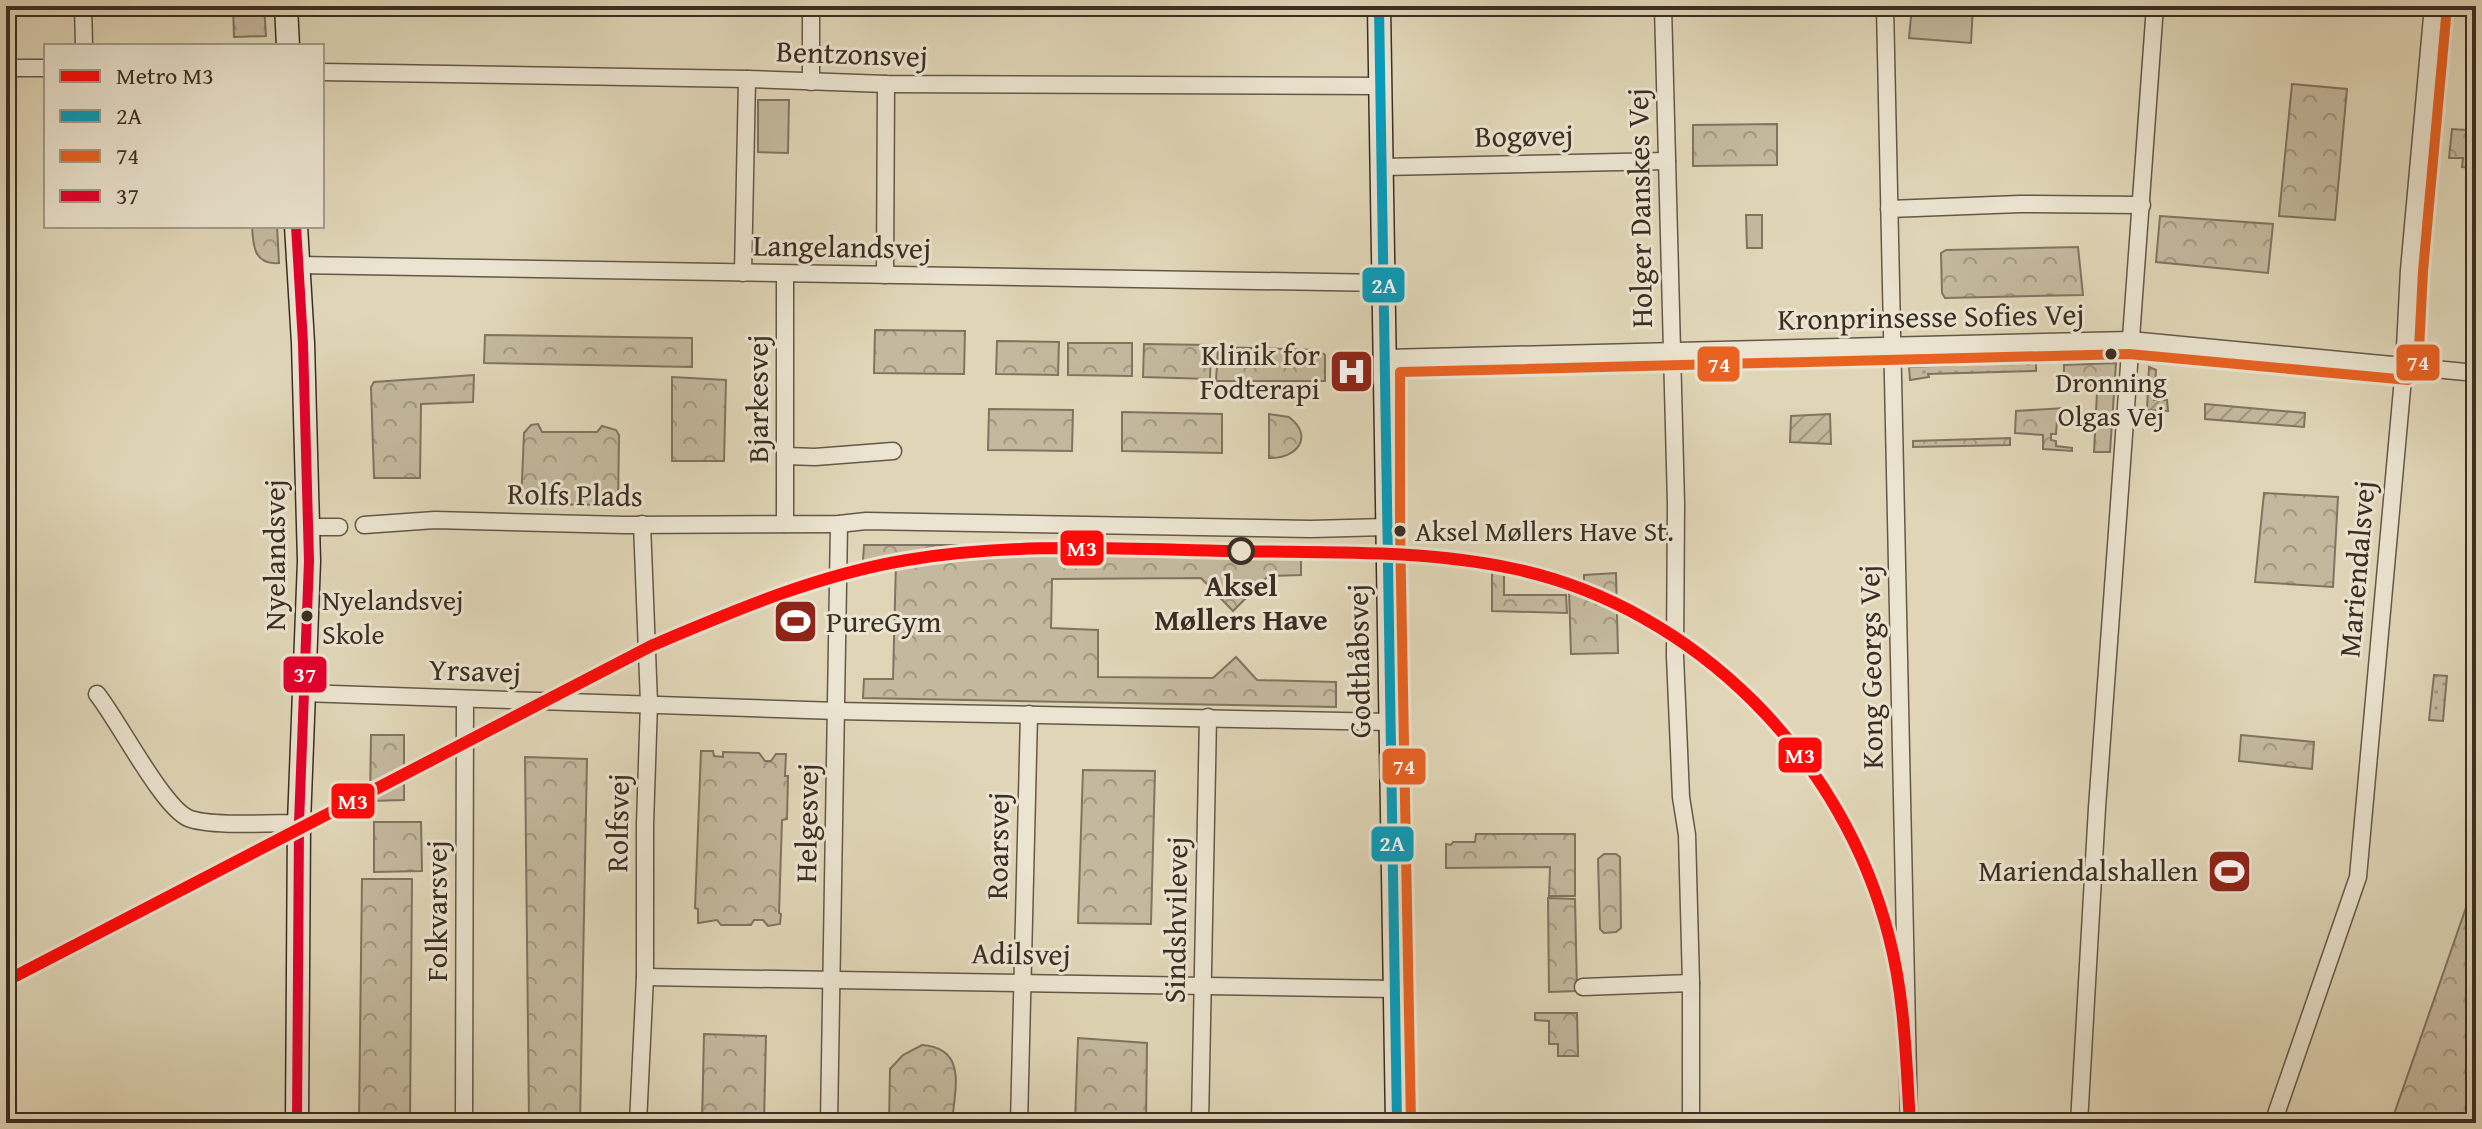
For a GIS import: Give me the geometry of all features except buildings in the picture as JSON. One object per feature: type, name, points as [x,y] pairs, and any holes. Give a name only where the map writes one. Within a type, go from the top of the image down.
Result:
[{"type":"street","points":[[83,6],[84,44]]},
{"type":"street","points":[[286,6],[288,44]]},
{"type":"street","points":[[811,6],[811,82]]},
{"type":"street","name":"Godthåbsvej","points":[[1379,6],[1397,1123]]},
{"type":"street","name":"Holger Danskes Vej","points":[[1663,6],[1676,504],[1675,656],[1681,797],[1687,835],[1691,1123]]},
{"type":"street","name":"Kong Georgs Vej","points":[[1885,6],[1909,1123]]},
{"type":"street","points":[[2079,1123],[2097,808],[2155,6]]},
{"type":"street","name":"Mariendalsvej","points":[[2273,1123],[2358,877],[2433,6]]},
{"type":"street","points":[[6,68],[44,68]]},
{"type":"street","name":"Bentzonsvej","points":[[324,72],[886,84],[1381,86]]},
{"type":"street","points":[[743,273],[747,79]]},
{"type":"street","points":[[885,275],[886,84]]},
{"type":"street","name":"Bogøvej","points":[[1383,167],[1667,161]]},
{"type":"street","points":[[1889,209],[2020,204],[2142,205]]},
{"type":"street","name":"Nyelandsvej","points":[[296,228],[308,527],[299,823],[297,1123]]},
{"type":"street","name":"Langelandsvej","points":[[298,265],[1384,283]]},
{"type":"street","name":"Bjarkesvej","points":[[785,274],[785,524]]},
{"type":"street","name":"Kronprinsesse Sofies Vej","points":[[1386,358],[2130,340],[2476,373]]},
{"type":"street","points":[[786,456],[893,451]]},
{"type":"street","name":"Rolfs Plads","points":[[364,525],[435,520],[785,524]]},
{"type":"street","points":[[785,524],[866,521],[1311,529],[1386,527]]},
{"type":"street","name":"Rolfsvej","points":[[638,1123],[645,977],[649,703],[642,524]]},
{"type":"street","name":"Helgesvej","points":[[829,1123],[839,524]]},
{"type":"street","points":[[308,527],[339,527]]},
{"type":"street","name":"Yrsavej","points":[[303,693],[837,711]]},
{"type":"street","points":[[97,694],[174,808],[189,819],[299,823]]},
{"type":"street","name":"Folkvarsvej","points":[[464,1123],[465,699]]},
{"type":"street","points":[[837,711],[1390,722]]},
{"type":"street","name":"Roarsvej","points":[[1019,1123],[1029,714]]},
{"type":"street","name":"Sindshvilevej","points":[[1200,1123],[1208,717]]},
{"type":"street","name":"Adilsvej","points":[[645,977],[1395,989]]},
{"type":"street","points":[[1583,987],[1691,983]]},
{"type":"green space","points":[[233,6],[264,6],[266,36],[234,37]]},
{"type":"green space","points":[[1912,6],[1973,6],[1971,43],[1909,38]]},
{"type":"green space","points":[[2292,84],[2347,89],[2335,220],[2279,216]]},
{"type":"green space","points":[[758,100],[789,100],[788,153],[758,152]]},
{"type":"green space","points":[[2468,122],[2476,123],[2476,168],[2462,167],[2463,158],[2449,158],[2452,129],[2466,130]]},
{"type":"green space","points":[[1777,124],[1777,165],[1693,166],[1693,125]]},
{"type":"green space","points":[[1746,215],[1762,215],[1762,248],[1747,248]]},
{"type":"green space","points":[[2160,216],[2273,224],[2268,273],[2156,262]]},
{"type":"green space","points":[[252,228],[277,228],[279,263],[264,261],[254,247]]},
{"type":"green space","points":[[2078,247],[2083,295],[1945,298],[1942,293],[1941,253],[1946,250]]},
{"type":"green space","points":[[875,330],[965,331],[964,374],[874,373]]},
{"type":"green space","points":[[485,335],[692,338],[692,367],[484,363]]},
{"type":"green space","points":[[997,341],[1059,342],[1058,375],[996,374]]},
{"type":"green space","points":[[1068,343],[1132,343],[1132,376],[1068,375]]},
{"type":"green space","points":[[1144,344],[1211,345],[1210,379],[1143,377]]},
{"type":"green space","points":[[1218,347],[1318,350],[1325,355],[1325,381],[1216,381]]},
{"type":"green space","points":[[2036,362],[2036,371],[1928,374],[1929,377],[1910,380],[1909,367]]},
{"type":"green space","points":[[2116,363],[2110,452],[2094,452],[2097,392],[2085,380],[2064,378],[2064,365]]},
{"type":"green space","points":[[2149,367],[2156,370],[2154,400],[2167,400],[2168,411],[2147,410]]},
{"type":"green space","points":[[474,375],[473,402],[421,404],[420,478],[374,478],[371,387],[374,382]]},
{"type":"green space","points":[[672,377],[726,380],[724,461],[672,461]]},
{"type":"green space","points":[[2205,404],[2305,413],[2304,427],[2205,419]]},
{"type":"green space","points":[[2064,408],[2063,420],[2057,420],[2056,434],[2051,434],[2051,440],[2056,441],[2056,446],[2072,448],[2072,451],[2043,449],[2043,435],[2015,433],[2016,411]]},
{"type":"green space","points":[[989,409],[1073,410],[1072,451],[988,450]]},
{"type":"green space","points":[[1122,412],[1222,414],[1222,453],[1122,451]]},
{"type":"green space","points":[[1269,414],[1289,417],[1301,432],[1299,445],[1287,455],[1269,458]]},
{"type":"green space","points":[[1830,414],[1831,444],[1790,442],[1791,416]]},
{"type":"green space","points":[[538,424],[542,432],[597,432],[602,426],[616,430],[619,435],[618,505],[521,504],[524,433],[531,425]]},
{"type":"green space","points":[[2010,438],[2010,445],[1913,447],[1913,441]]},
{"type":"green space","points":[[2264,493],[2338,497],[2333,587],[2255,582]]},
{"type":"green space","name":"Aksel Møllers Have","points":[[864,545],[1301,545],[1301,575],[1268,576],[1233,611],[1201,578],[1052,579],[1051,628],[1098,630],[1098,677],[1213,678],[1236,657],[1257,680],[1336,682],[1336,707],[863,698],[864,679],[893,679],[896,561],[863,561]]},
{"type":"green space","points":[[1492,564],[1504,564],[1504,595],[1566,595],[1567,613],[1492,611]]},
{"type":"green space","points":[[1616,573],[1618,653],[1571,654],[1569,589],[1584,588],[1584,575]]},
{"type":"green space","points":[[2434,675],[2447,676],[2443,721],[2429,720]]},
{"type":"green space","points":[[371,735],[404,735],[404,800],[370,801]]},
{"type":"green space","points":[[2241,735],[2314,742],[2312,769],[2239,761]]},
{"type":"green space","points":[[701,751],[713,751],[714,756],[723,757],[723,752],[759,753],[765,761],[771,761],[776,754],[786,754],[787,819],[782,820],[780,924],[768,926],[763,920],[754,920],[751,925],[721,925],[717,920],[698,923],[698,909],[695,908]]},
{"type":"green space","points":[[525,757],[587,759],[580,1123],[529,1123]]},
{"type":"green space","points":[[1083,770],[1155,771],[1151,924],[1078,923]]},
{"type":"green space","points":[[374,822],[421,822],[422,871],[374,872]]},
{"type":"green space","points":[[1476,834],[1575,834],[1575,896],[1549,896],[1550,867],[1446,868],[1446,844],[1475,842]]},
{"type":"green space","points":[[1604,854],[1620,857],[1621,928],[1616,932],[1604,933],[1600,929],[1598,859]]},
{"type":"green space","points":[[362,879],[412,879],[410,1123],[359,1123]]},
{"type":"green space","points":[[2476,879],[2476,1123],[2391,1123]]},
{"type":"green space","points":[[1548,898],[1575,899],[1577,991],[1549,992]]},
{"type":"green space","points":[[1535,1013],[1577,1013],[1578,1056],[1558,1056],[1558,1044],[1549,1044],[1549,1021],[1535,1020]]},
{"type":"green space","points":[[704,1034],[766,1036],[764,1123],[702,1123]]},
{"type":"green space","points":[[1078,1038],[1147,1043],[1146,1123],[1075,1123]]},
{"type":"green space","points":[[922,1045],[937,1048],[947,1054],[953,1063],[956,1085],[952,1123],[889,1123],[890,1069],[903,1055]]},
{"type":"metro line","name":"M3","points":[[6,981],[653,645],[809,584],[907,560],[1028,549],[1409,555],[1515,569],[1581,589],[1643,618],[1701,656],[1753,701],[1799,753],[1837,810],[1867,872],[1889,937],[1904,1030],[1910,1123]]},
{"type":"transit line","name":"2A","points":[[1379,6],[1397,1123]]},
{"type":"transit line","name":"74","points":[[1411,1123],[1400,372],[2129,354],[2408,380],[2415,376],[2418,369],[2423,271],[2447,7]]},
{"type":"transit line","name":"37","points":[[296,228],[303,343],[309,561],[299,823],[297,1123]]},
{"type":"place","name":"Dronning Olgas Vej","points":[[2111,354]]},
{"type":"place","name":"Klinik for Fodterapi","points":[[1351,372]]},
{"type":"place","name":"Aksel Møllers Have St.","points":[[1400,531]]},
{"type":"place","name":"Aksel Møllers Have","points":[[1241,551]]},
{"type":"place","name":"Nyelandsvej Skole","points":[[307,616]]},
{"type":"place","name":"PureGym","points":[[795,622]]},
{"type":"place","name":"Mariendalshallen","points":[[2229,871]]}]
